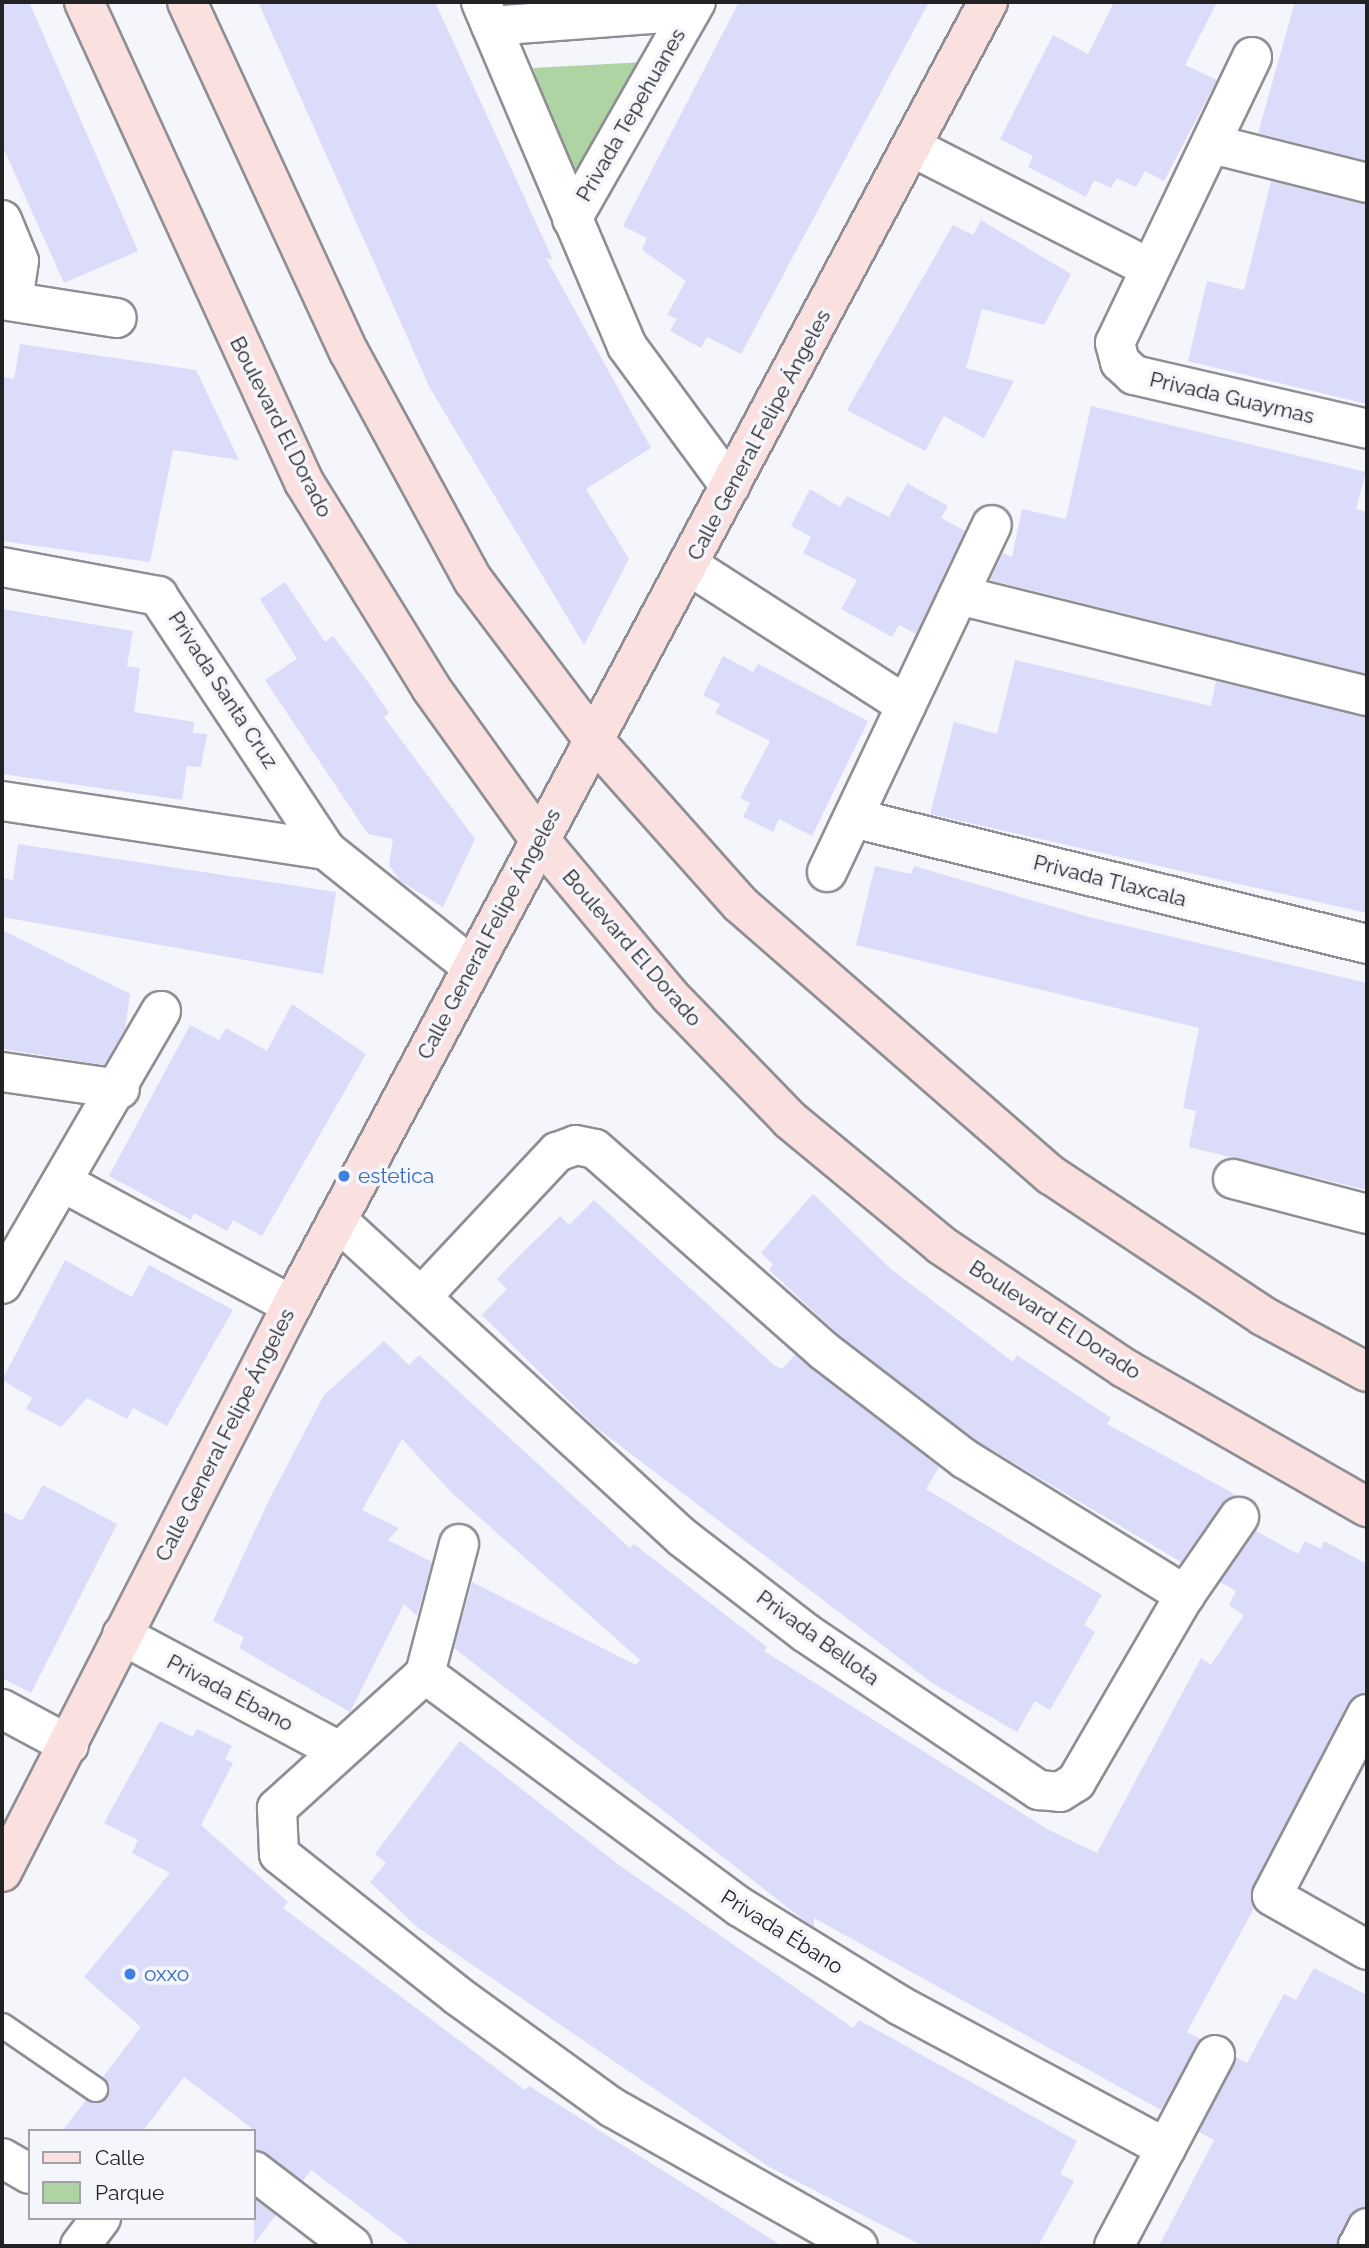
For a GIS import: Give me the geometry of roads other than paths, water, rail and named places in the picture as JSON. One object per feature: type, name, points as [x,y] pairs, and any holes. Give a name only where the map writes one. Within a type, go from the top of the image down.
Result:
[{"type":"main road","name":"Boulevard El Dorado","points":[[84,2],[304,482],[431,688],[540,840],[670,996],[790,1120],[941,1245],[1125,1368],[1367,1507]]},
{"type":"main road","points":[[187,2],[349,352],[466,568],[593,739],[740,904],[1051,1175],[1263,1316],[1367,1372]]},
{"type":"main road","name":"Calle General Felipe Ángeles","points":[[2,1872],[292,1305],[593,739],[690,566],[988,2]]},
{"type":"street","name":"Privada Tepehuanes","points":[[693,6],[486,14],[627,346],[730,486]]},
{"type":"street","name":"Privada Tepehuanes","points":[[572,219],[693,6]]},
{"type":"street","name":"Privada Guaymas","points":[[1252,57],[1115,342],[1119,362],[1134,375],[1367,429]]},
{"type":"street","points":[[1212,144],[1367,183]]},
{"type":"street","points":[[912,147],[1149,268]]},
{"type":"street","points":[[2,220],[19,261],[8,301],[117,317]]},
{"type":"street","points":[[827,872],[992,525]]},
{"type":"street","points":[[690,566],[906,705]]},
{"type":"street","name":"Privada Santa Cruz","points":[[2,567],[158,596],[326,850],[471,966]]},
{"type":"street","points":[[959,595],[1367,696]]},
{"type":"street","points":[[2,802],[326,850]]},
{"type":"street","name":"Privada Tlaxcala","points":[[853,818],[1367,944]]},
{"type":"street","points":[[2,1284],[120,1088],[162,1011]]},
{"type":"street","points":[[2,1072],[120,1088]]},
{"type":"street","points":[[424,1294],[557,1153],[576,1145],[595,1149],[824,1351],[965,1459],[1185,1595]]},
{"type":"street","points":[[1233,1179],[1367,1214]]},
{"type":"street","points":[[64,1183],[292,1305]]},
{"type":"street","name":"Privada Bellota","points":[[337,1220],[424,1294],[684,1538],[806,1633],[1039,1790],[1060,1792],[1076,1782],[1185,1595],[1239,1517]]},
{"type":"street","points":[[459,1544],[425,1674],[337,1750],[277,1808],[279,1854],[458,1996],[613,2108],[858,2246]]},
{"type":"street","name":"Privada Ébano","points":[[122,1635],[337,1750]]},
{"type":"street","name":"Privada Ébano","points":[[425,1674],[740,1907],[899,2005],[1166,2148]]},
{"type":"street","points":[[2,1709],[69,1745]]},
{"type":"street","points":[[1367,1714],[1272,1896],[1367,1950]]},
{"type":"street","points":[[1114,2246],[1215,2055]]},
{"type":"street","points":[[2,2158],[28,2173]]},
{"type":"street","points":[[256,2173],[352,2246]]},
{"type":"street","points":[[80,2246],[100,2220]]},
{"type":"street","points":[[1358,2246],[1367,2228]]},
{"type":"lane","points":[[2,2025],[95,2089]]},
{"type":"place","name":"estetica","points":[[344,1176]]},
{"type":"place","name":"oxxo","points":[[130,1974]]}]
